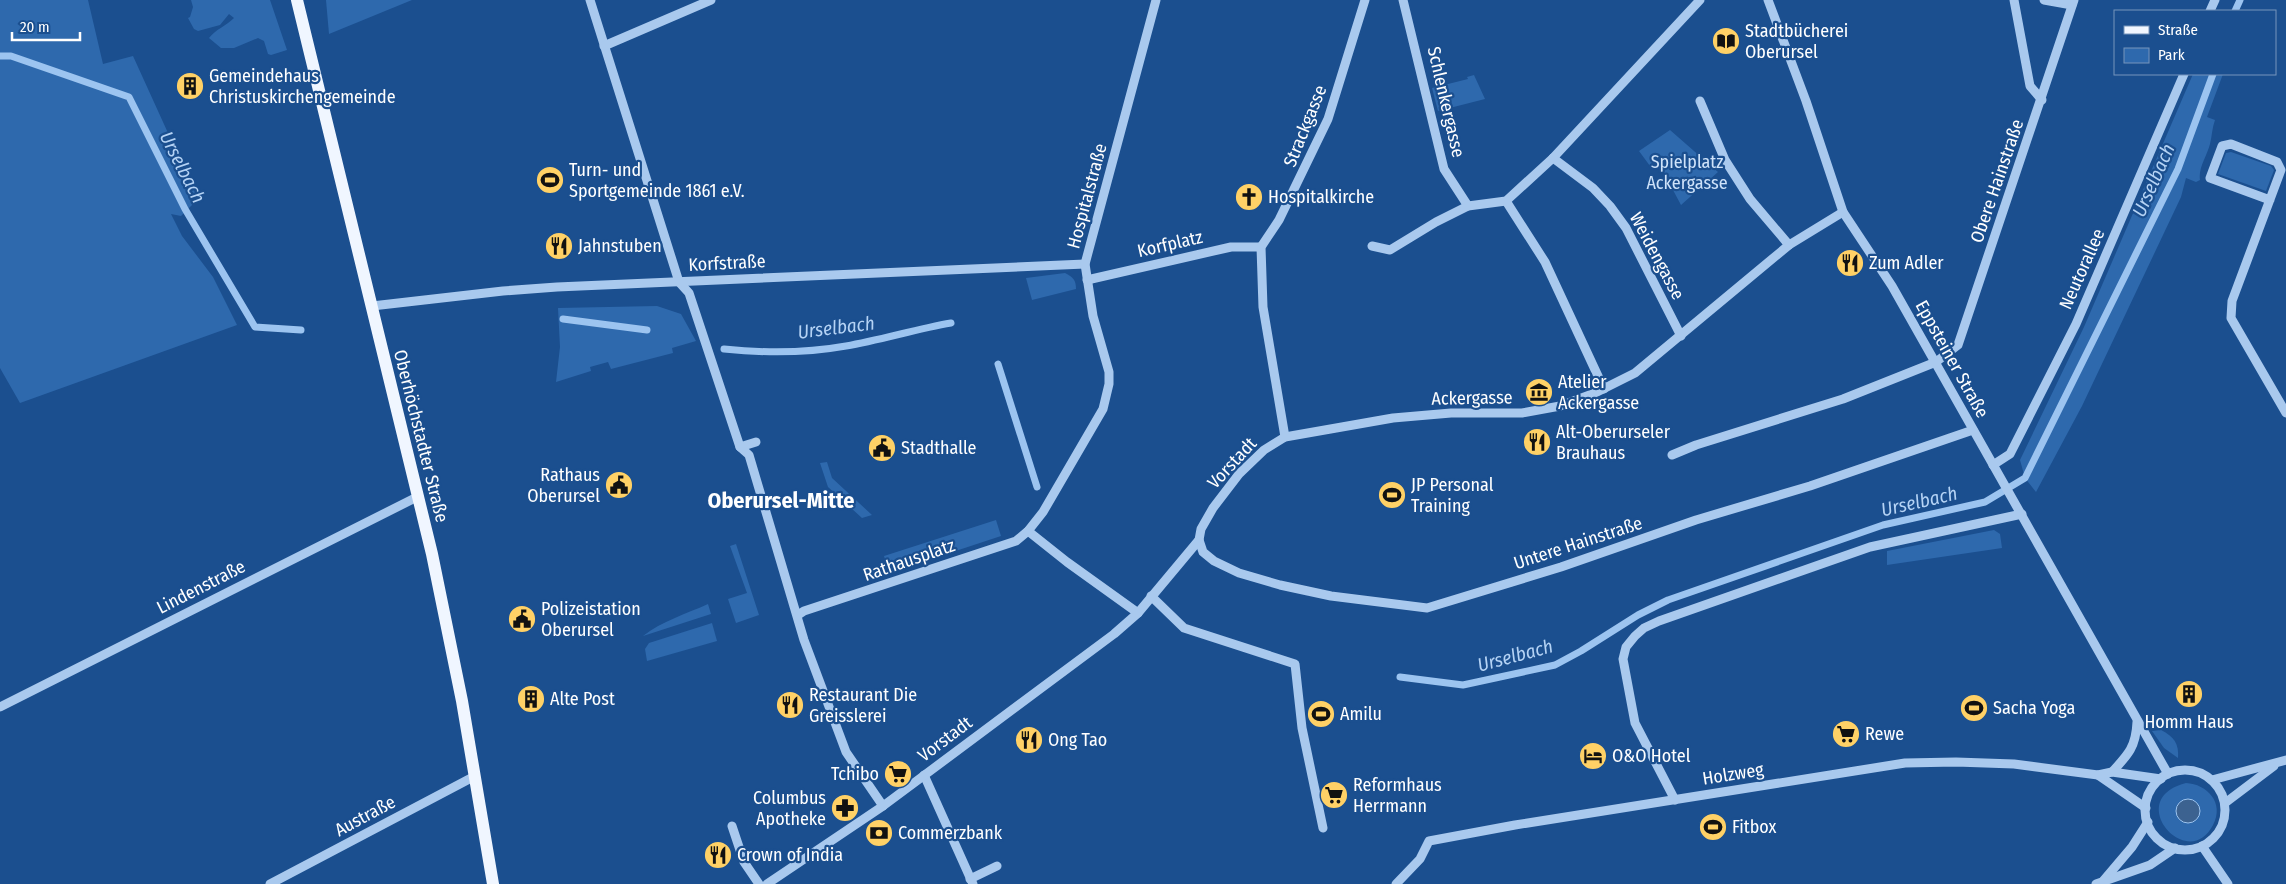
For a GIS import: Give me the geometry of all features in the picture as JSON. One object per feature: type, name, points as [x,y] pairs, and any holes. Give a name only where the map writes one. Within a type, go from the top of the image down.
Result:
[{"type":"main road","name":"Oberhöchstadter Straße","points":[[297,0],[440,593],[462,702],[493,884]]},
{"type":"street","points":[[590,0],[679,282],[689,292],[740,447],[748,455],[813,664],[846,752],[883,806]]},
{"type":"street","points":[[604,46],[711,0]]},
{"type":"street","name":"Hospitalstraße","points":[[1028,531],[1043,512],[1103,409],[1109,384],[1109,372],[1093,316],[1085,264],[1156,0]]},
{"type":"street","name":"Strackgasse","points":[[1261,247],[1279,220],[1296,188],[1328,119],[1365,0]]},
{"type":"street","name":"Schlenkergasse","points":[[1404,0],[1444,169],[1468,206]]},
{"type":"street","points":[[1372,246],[1390,250],[1436,222],[1468,206],[1506,201],[1553,158],[1700,0]]},
{"type":"street","name":"Eppsteiner Straße","points":[[1768,0],[1803,92],[1843,212],[1892,286],[1936,362],[2137,722],[2164,776]]},
{"type":"street","points":[[2014,0],[2030,86],[2042,100]]},
{"type":"street","points":[[2044,0],[2073,2]]},
{"type":"street","name":"Obere Hainstraße","points":[[1672,455],[1696,444],[1843,399],[1936,362],[1958,345],[2042,100],[2073,2]]},
{"type":"street","name":"Neutorallee","points":[[1993,465],[2010,454],[2076,324],[2184,75]]},
{"type":"street","points":[[1700,102],[1725,160],[1750,199],[1789,245]]},
{"type":"street","points":[[2270,200],[2210,178],[2222,146],[2231,144],[2277,162],[2281,170],[2270,200],[2232,301],[2231,318],[2286,413]]},
{"type":"street","name":"Weidengasse","points":[[1553,158],[1593,188],[1610,206],[1626,228],[1681,336]]},
{"type":"street","points":[[1506,201],[1545,262],[1604,389]]},
{"type":"street","name":"Ackergasse","points":[[1285,437],[1393,418],[1451,413],[1522,413],[1560,406],[1604,389],[1635,373],[1789,245],[1843,212]]},
{"type":"street","name":"Korfplatz","points":[[1087,280],[1231,247],[1261,247]]},
{"type":"street","points":[[1261,247],[1264,307],[1285,437]]},
{"type":"street","name":"Korfstraße","points":[[372,306],[503,291],[1085,264]]},
{"type":"street","name":"Untere Hainstraße","points":[[1198,540],[1203,552],[1214,562],[1272,582],[1331,596],[1427,608],[1561,567],[1696,520],[1810,486],[1973,430]]},
{"type":"street","name":"Vorstadt","points":[[767,884],[883,806],[1114,634],[1138,613],[1198,540],[1201,530],[1213,508],[1239,474],[1264,450],[1285,437]]},
{"type":"street","points":[[740,447],[756,442]]},
{"type":"street","name":"Lindenstraße","points":[[0,707],[417,497]]},
{"type":"street","points":[[1675,800],[1635,723],[1623,659],[1626,647],[1644,628],[1870,546],[2022,514]]},
{"type":"street","points":[[1028,531],[1067,562],[1138,613]]},
{"type":"street","name":"Rathausplatz","points":[[798,615],[804,611],[1016,541],[1028,531]]},
{"type":"street","points":[[1151,596],[1184,628],[1295,664],[1302,728],[1323,828]]},
{"type":"street","points":[[2112,772],[2126,757],[2136,738],[2137,722]]},
{"type":"street","points":[[2212,780],[2286,760]]},
{"type":"street","name":"Holzweg","points":[[1396,884],[1420,859],[1429,841],[1514,825],[1905,764],[1956,762],[2014,764],[2098,775],[2112,772],[2164,776]]},
{"type":"street","points":[[2225,803],[2276,764]]},
{"type":"street","points":[[2177,771],[2196,771],[2212,780],[2221,791],[2225,803],[2225,816],[2221,828],[2213,839],[2193,849],[2175,848],[2157,837],[2148,822],[2146,808],[2153,787],[2164,776],[2177,771]]},
{"type":"street","points":[[924,775],[972,882],[997,866]]},
{"type":"street","name":"Holzweg","points":[[2098,775],[2146,808]]},
{"type":"street","name":"Austraße","points":[[270,884],[475,776]]},
{"type":"street","points":[[2100,882],[2132,847],[2148,822]]},
{"type":"street","points":[[732,826],[744,862],[759,884]]},
{"type":"street","points":[[2202,846],[2228,884]]},
{"type":"street","points":[[2100,882],[2150,865],[2175,848]]},
{"type":"green space","points":[[0,0],[88,0],[103,64],[133,56],[198,199],[181,216],[171,214],[182,236],[213,277],[237,325],[20,403],[0,368]]},
{"type":"green space","points":[[191,0],[270,0],[287,50],[271,55],[268,54],[264,41],[258,38],[234,48],[221,48],[209,38],[234,18],[229,14],[220,25],[198,31],[194,29],[188,18],[193,7]]},
{"type":"green space","points":[[326,0],[412,0],[329,34]]},
{"type":"green space","points":[[1474,75],[1485,99],[1438,111],[1432,88],[1468,79],[1467,77]]},
{"type":"green space","points":[[2193,75],[2223,75],[2207,117],[2215,120],[2210,144],[2201,166],[2200,180],[2196,182],[2186,178],[2181,197],[2082,406],[2036,492],[2025,478],[2020,460],[2084,327]]},
{"type":"green space","name":"Spielplatz Ackergasse","points":[[1670,130],[1718,172],[1681,205],[1658,162],[1650,166],[1639,151]]},
{"type":"green space","points":[[2231,152],[2271,166],[2274,170],[2266,191],[2218,174],[2226,153]]},
{"type":"green space","points":[[1065,273],[1074,279],[1076,289],[1032,300],[1026,278]]},
{"type":"green space","points":[[657,306],[681,314],[696,341],[672,348],[673,353],[611,369],[608,362],[590,367],[591,371],[556,382],[560,347],[558,308]]},
{"type":"green space","points":[[827,462],[832,478],[872,515],[862,518],[828,487],[820,463]]},
{"type":"green space","points":[[996,520],[1001,536],[889,573],[884,556]]},
{"type":"green space","points":[[1994,530],[2000,534],[2002,548],[1887,565],[1887,551]]},
{"type":"green space","points":[[736,544],[759,615],[736,623],[728,599],[747,593],[730,546]]},
{"type":"green space","points":[[708,604],[711,614],[643,636],[666,622]]},
{"type":"green space","points":[[712,623],[717,641],[647,661],[645,649],[649,643]]},
{"type":"green space","points":[[2161,730],[2175,741],[2178,748],[2178,758],[2164,748],[2152,731]]},
{"type":"green space","points":[[2186,783],[2194,784],[2207,791],[2212,796],[2217,809],[2213,825],[2202,838],[2189,841],[2177,837],[2166,828],[2160,816],[2160,803],[2168,791]]},
{"type":"shaded area","points":[[2188,799],[2197,802],[2200,811],[2197,820],[2188,823],[2179,820],[2176,811],[2179,802]]},
{"type":"waterway","name":"Urselbach","points":[[2235,10],[2240,0]]},
{"type":"waterway","name":"Urselbach","points":[[0,56],[11,56],[129,97],[185,209],[255,327],[301,330]]},
{"type":"waterway","name":"Urselbach","points":[[1400,677],[1463,685],[1555,665],[1638,615],[1668,600],[1883,525],[1985,502],[2025,478],[2178,169],[2213,75]]},
{"type":"waterway","name":"Urselbach","points":[[563,319],[647,330]]},
{"type":"waterway","name":"Urselbach","points":[[724,349],[785,352],[816,350],[859,344],[951,323]]},
{"type":"waterway","name":"Urselbach","points":[[998,364],[1037,487]]},
{"type":"place","name":"Stadtbücherei Oberursel","points":[[1726,41]]},
{"type":"place","name":"Gemeindehaus Christuskirchengemeinde","points":[[190,86]]},
{"type":"place","name":"Turn- und Sportgemeinde 1861 e.V.","points":[[550,180]]},
{"type":"place","name":"Hospitalkirche","points":[[1249,197]]},
{"type":"place","name":"Jahnstuben","points":[[559,246]]},
{"type":"place","name":"Zum Adler","points":[[1850,263]]},
{"type":"place","name":"Atelier Ackergasse","points":[[1539,392]]},
{"type":"place","name":"Alt-Oberurseler Brauhaus","points":[[1537,442]]},
{"type":"place","name":"Stadthalle","points":[[882,448]]},
{"type":"place","name":"Rathaus Oberursel","points":[[619,485]]},
{"type":"place","name":"JP Personal Training","points":[[1392,495]]},
{"type":"place","name":"Polizeistation Oberursel","points":[[522,619]]},
{"type":"place","name":"Homm Haus","points":[[2189,694]]},
{"type":"place","name":"Alte Post","points":[[531,699]]},
{"type":"place","name":"Restaurant Die Greisslerei","points":[[790,705]]},
{"type":"place","name":"Sacha Yoga","points":[[1974,708]]},
{"type":"place","name":"Amilu","points":[[1321,714]]},
{"type":"place","name":"Rewe","points":[[1846,734]]},
{"type":"place","name":"Ong Tao","points":[[1029,740]]},
{"type":"place","name":"O&O Hotel","points":[[1593,756]]},
{"type":"place","name":"Tchibo","points":[[898,774]]},
{"type":"place","name":"Reformhaus Herrmann","points":[[1334,795]]},
{"type":"place","name":"Columbus Apotheke","points":[[845,808]]},
{"type":"place","name":"Fitbox","points":[[1713,827]]},
{"type":"place","name":"Commerzbank","points":[[879,833]]},
{"type":"place","name":"Crown of India","points":[[718,855]]},
{"type":"district","name":"Oberursel-Mitte","points":[[781,500]]}]
